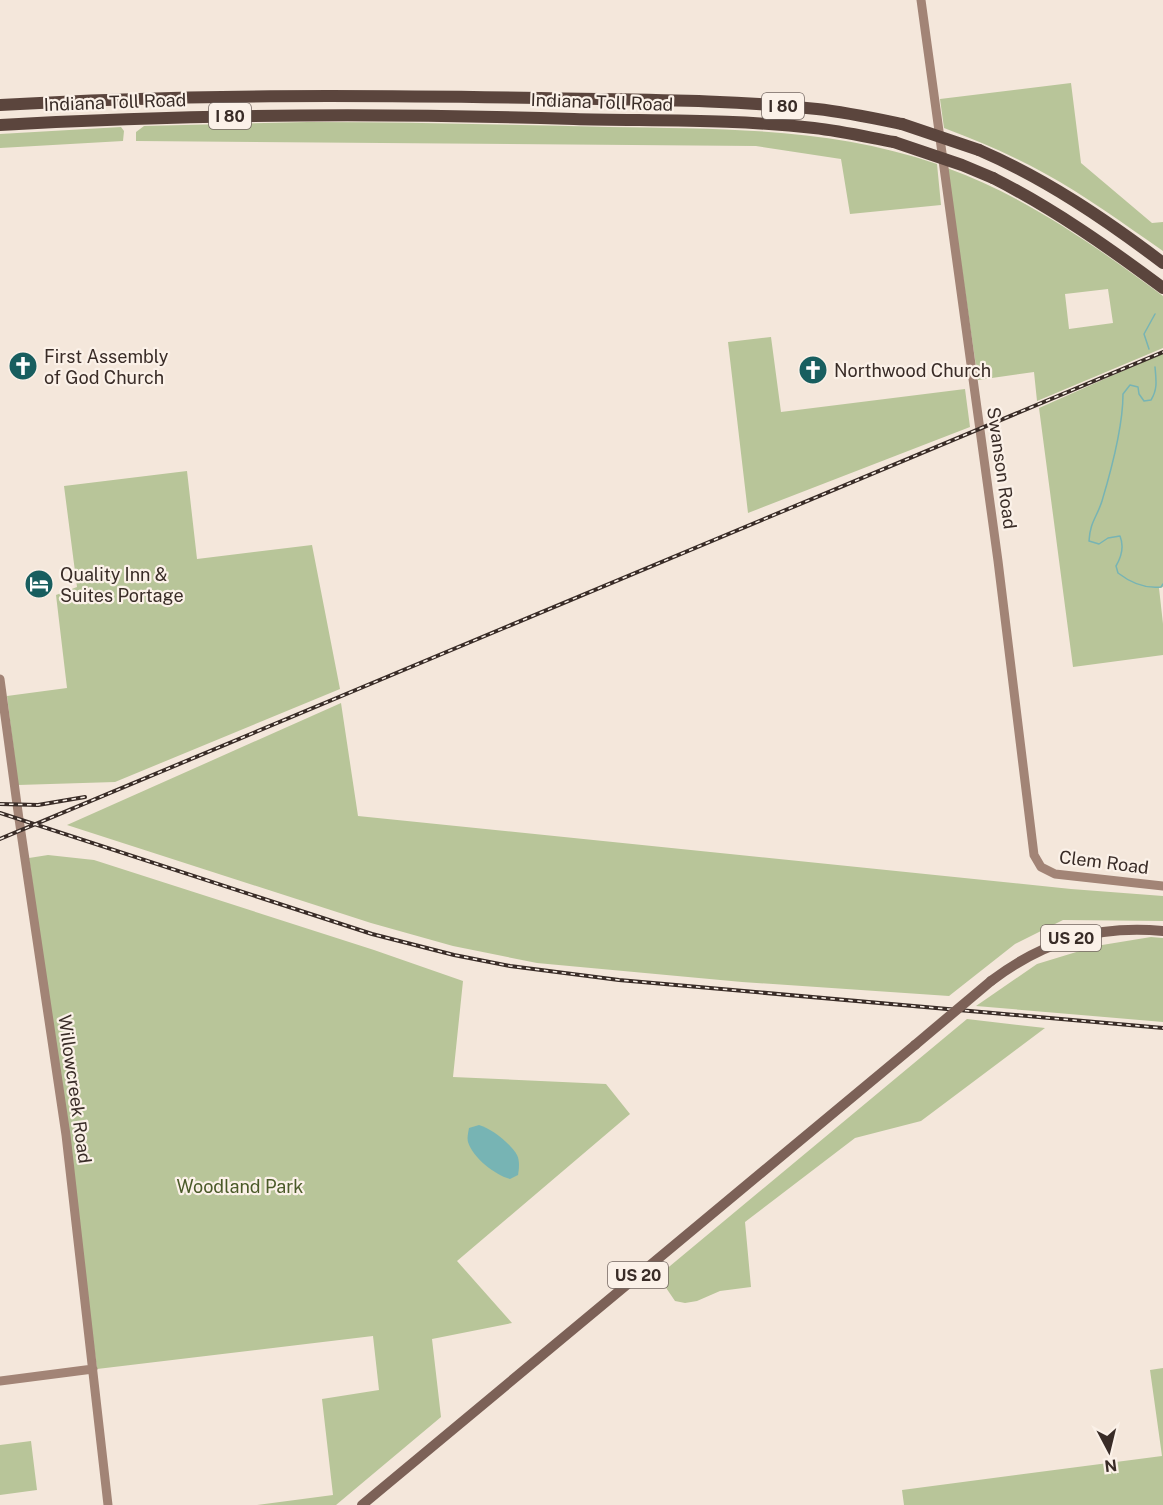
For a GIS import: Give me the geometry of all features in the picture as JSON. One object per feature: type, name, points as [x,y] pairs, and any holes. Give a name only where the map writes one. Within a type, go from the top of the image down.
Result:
[{"type":"highway","name":"Indiana Toll Road","points":[[0,105],[127,99],[304,95],[547,98],[774,105],[827,110],[902,124],[979,150],[1028,173],[1069,197],[1163,263]]},
{"type":"highway","name":"Indiana Toll Road","points":[[0,125],[128,118],[303,115],[535,118],[774,125],[849,133],[894,142],[953,161],[993,178],[1063,216],[1163,288]]},
{"type":"main road","name":"US 20","points":[[362,1505],[991,981],[1026,957],[1067,939],[1112,930],[1163,930]]},
{"type":"street","name":"Swanson Road","points":[[921,0],[999,571],[1033,851],[1041,867]]},
{"type":"street","name":"Willowcreek Road","points":[[0,679],[66,1136],[108,1505]]},
{"type":"street","name":"Clem Road","points":[[1041,867],[1060,875],[1163,886]]},
{"type":"street","points":[[0,1381],[93,1369]]},
{"type":"green space","points":[[1071,83],[1081,163],[1152,223],[1163,222],[1163,251],[1044,173],[1020,160],[944,128],[940,99]]},
{"type":"green space","points":[[308,122],[692,128],[775,132],[816,137],[897,152],[937,164],[941,205],[850,214],[841,159],[756,146],[136,141],[136,132],[144,126]]},
{"type":"green space","points":[[121,127],[124,131],[123,141],[0,148],[0,134]]},
{"type":"green space","points":[[947,168],[1005,193],[1060,224],[1163,296],[1163,348],[1037,401],[1034,372],[978,380]],"holes":[[[1108,289],[1113,323],[1069,329],[1065,294]]]},
{"type":"green space","points":[[771,337],[781,412],[965,389],[970,427],[748,513],[728,342]]},
{"type":"green space","points":[[1163,353],[1163,587],[1159,588],[1163,624],[1163,655],[1073,667],[1039,408]]},
{"type":"green space","points":[[187,471],[197,559],[312,545],[340,689],[115,782],[18,785],[7,696],[67,688],[56,595],[77,587],[64,486]]},
{"type":"green space","points":[[341,703],[358,816],[1071,889],[1163,896],[1163,921],[1063,920],[1015,944],[949,996],[742,982],[537,963],[453,946],[371,923],[67,825]]},
{"type":"green space","name":"Woodland Park","points":[[48,855],[94,860],[463,981],[453,1077],[606,1084],[630,1114],[457,1261],[512,1323],[432,1339],[441,1417],[336,1505],[257,1505],[333,1495],[322,1399],[379,1390],[373,1336],[97,1369],[29,858]]},
{"type":"green space","points":[[1151,937],[1163,938],[1163,1022],[976,1006],[1037,964],[1096,946]]},
{"type":"green space","points":[[967,1019],[1045,1028],[921,1121],[855,1138],[745,1222],[751,1287],[720,1291],[697,1301],[685,1303],[675,1301],[658,1276]]},
{"type":"green space","points":[[1163,1368],[1163,1505],[904,1505],[902,1490],[1162,1456],[1150,1370]]},
{"type":"green space","points":[[31,1441],[37,1490],[0,1495],[0,1445]]},
{"type":"water","points":[[479,1125],[506,1141],[514,1151],[519,1160],[518,1175],[510,1179],[504,1177],[491,1170],[475,1154],[468,1142],[468,1134],[469,1128]]},
{"type":"waterway","points":[[1149,349],[1144,334],[1155,314]]},
{"type":"waterway","points":[[1155,367],[1156,388],[1151,400],[1144,401],[1139,394],[1138,387],[1130,385],[1123,394],[1113,462],[1089,541],[1099,544],[1108,538],[1120,536],[1122,547],[1116,566],[1118,573],[1143,586],[1161,587],[1163,584]]},
{"type":"railway","points":[[0,839],[1163,352]]},
{"type":"railway","points":[[0,804],[38,805],[85,797]]},
{"type":"railway","points":[[0,813],[372,934],[454,955],[510,966],[619,980],[1163,1028]]},
{"type":"place","name":"First Assembly of God Church","points":[[23,366]]},
{"type":"place","name":"Northwood Church","points":[[813,370]]},
{"type":"place","name":"Quality Inn & Suites Portage","points":[[39,584]]}]
